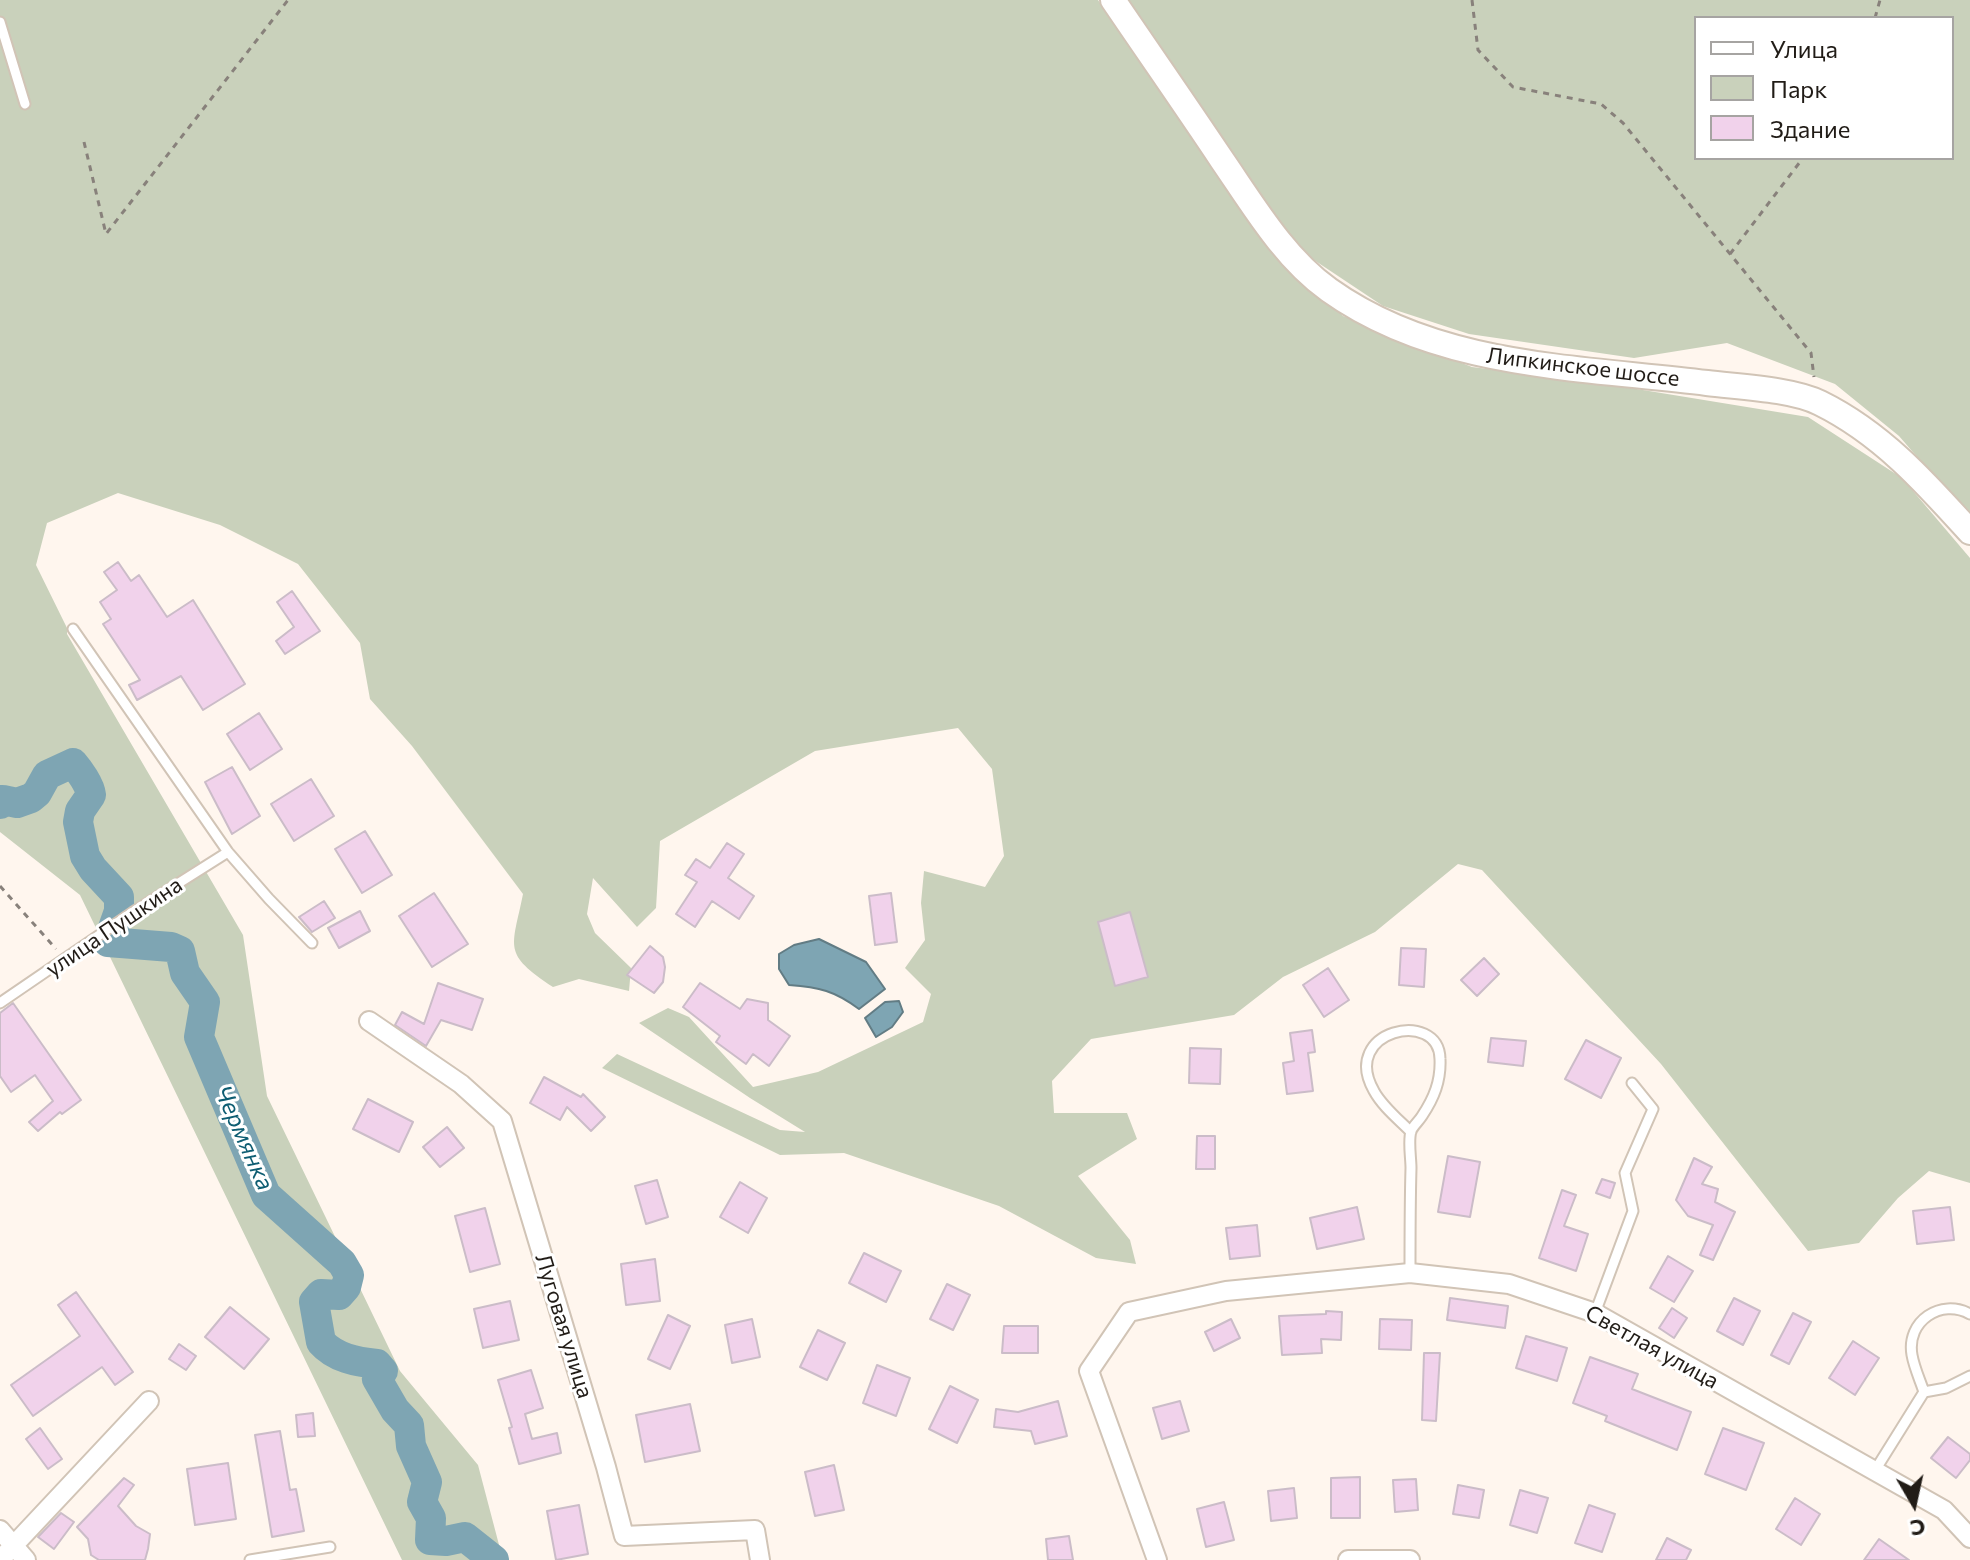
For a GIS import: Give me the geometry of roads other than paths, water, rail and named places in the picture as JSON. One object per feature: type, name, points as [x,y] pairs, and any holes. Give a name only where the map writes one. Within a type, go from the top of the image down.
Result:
[{"type":"street","name":"Липкинское шоссе","points":[[1113,0],[1264,220],[1297,259],[1340,297],[1410,333],[1488,357],[1767,390],[1817,401],[1860,426],[1910,466],[1970,532]]},
{"type":"street","name":"Луговая улица","points":[[369,1021],[461,1084],[502,1121],[624,1536],[755,1530],[760,1560]]},
{"type":"street","name":"Светлая улица","points":[[1157,1560],[1089,1371],[1129,1312],[1226,1291],[1410,1273],[1509,1284],[1595,1313],[1944,1510],[1970,1538]]},
{"type":"street","points":[[0,1530],[13,1556],[149,1401]]},
{"type":"street","points":[[1348,1560],[1410,1560]]},
{"type":"lane","points":[[0,22],[25,104]]},
{"type":"lane","points":[[73,629],[228,852],[312,943]]},
{"type":"lane","name":"улица Пушкина","points":[[0,1003],[133,912],[228,852]]},
{"type":"lane","points":[[1410,1273],[1411,1132],[1435,1096],[1440,1059],[1438,1046],[1431,1039],[1410,1030],[1395,1031],[1372,1045],[1367,1066],[1368,1078],[1374,1092],[1411,1132]]},
{"type":"lane","points":[[1595,1313],[1633,1211],[1625,1173],[1653,1109],[1632,1083]]},
{"type":"lane","points":[[1924,1392],[1912,1355],[1912,1341],[1920,1321],[1931,1312],[1951,1307],[1970,1314]]},
{"type":"lane","points":[[1874,1472],[1924,1392],[1946,1388],[1970,1376]]},
{"type":"lane","points":[[250,1560],[330,1547]]},
{"type":"water","points":[[819,939],[866,962],[885,989],[859,1009],[826,991],[789,985],[779,969],[779,954],[794,945]]},
{"type":"water","points":[[899,1001],[903,1012],[892,1027],[876,1037],[865,1018],[885,1002]]},
{"type":"waterway","name":"Чермянка","points":[[0,804],[3,800],[17,803],[31,798],[47,775],[73,763],[81,774],[91,795],[80,811],[78,822],[85,856],[119,897],[119,911],[108,942],[171,947],[180,951],[185,973],[205,1002],[199,1037],[266,1195],[342,1263],[349,1275],[346,1287],[339,1295],[321,1294],[314,1302],[321,1342],[340,1355],[377,1364],[383,1371],[377,1379],[395,1410],[409,1425],[411,1446],[427,1482],[422,1502],[431,1518],[430,1540],[465,1537],[494,1560]]}]
